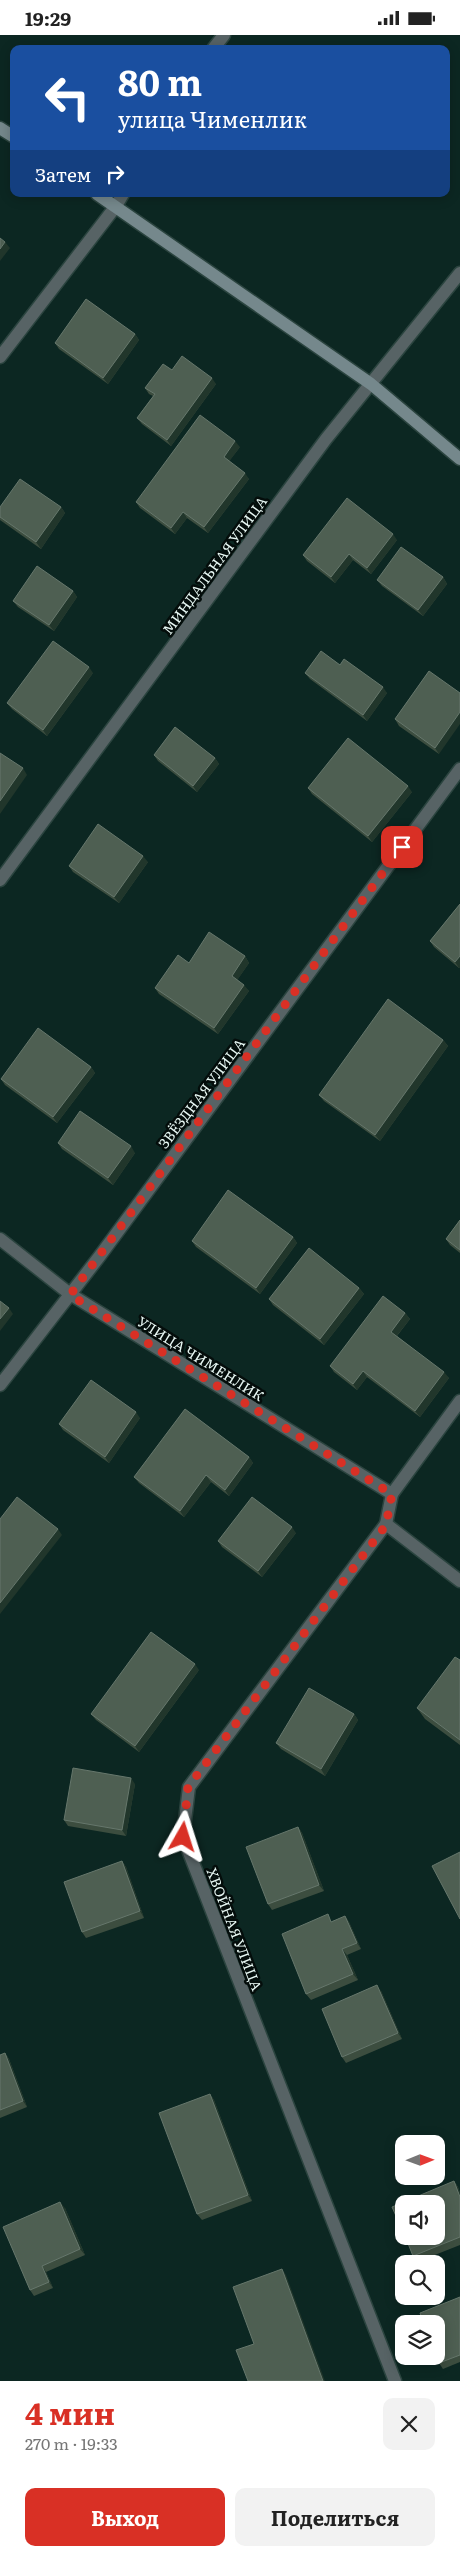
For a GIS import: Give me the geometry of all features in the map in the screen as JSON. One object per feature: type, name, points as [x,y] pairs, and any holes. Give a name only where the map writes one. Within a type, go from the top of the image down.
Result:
[{"type":"street","points":[[102,197],[371,384],[460,459]]},
{"type":"street","points":[[0,357],[121,197]]},
{"type":"street","name":"МИНДАЛЬНАЯ УЛИЦА","points":[[0,880],[326,439],[460,273]]},
{"type":"street","name":"ЗВЁЗДНАЯ УЛИЦА","points":[[0,1385],[70,1295],[460,769]]},
{"type":"street","name":"УЛИЦА ЧИМЕНЛИК","points":[[0,1239],[70,1295],[392,1494]]},
{"type":"street","name":"ХВОЙНАЯ УЛИЦА","points":[[395,2381],[183,1837],[188,1787],[386,1525],[392,1494],[460,1401]]},
{"type":"street","points":[[386,1525],[460,1581]]},
{"type":"building","points":[[0,238],[5,242],[0,249]]},
{"type":"building","points":[[86,299],[135,334],[103,378],[55,343]]},
{"type":"building","points":[[182,356],[212,378],[167,440],[137,418],[155,394],[145,388],[163,364],[172,370]]},
{"type":"building","points":[[200,415],[235,441],[224,457],[245,473],[204,527],[183,512],[171,528],[136,502]]},
{"type":"building","points":[[20,479],[61,507],[36,542],[0,517],[0,507]]},
{"type":"building","points":[[347,498],[393,534],[367,568],[349,554],[331,577],[303,555]]},
{"type":"building","points":[[401,547],[443,577],[418,610],[377,580]]},
{"type":"building","points":[[37,566],[73,591],[49,625],[13,601]]},
{"type":"building","points":[[53,641],[89,667],[43,730],[7,703]]},
{"type":"building","points":[[321,651],[340,665],[344,659],[383,687],[363,715],[305,673]]},
{"type":"building","points":[[429,671],[460,693],[460,712],[435,748],[395,719]]},
{"type":"building","points":[[175,727],[215,758],[193,786],[154,755]]},
{"type":"building","points":[[348,738],[408,786],[368,836],[308,788]]},
{"type":"building","points":[[0,753],[23,768],[0,801]]},
{"type":"building","points":[[98,824],[143,856],[114,897],[69,866]]},
{"type":"building","points":[[460,904],[460,956],[455,962],[430,941]]},
{"type":"building","points":[[209,932],[245,956],[232,976],[244,985],[214,1028],[155,988],[178,955],[189,963]]},
{"type":"building","points":[[388,999],[443,1040],[375,1135],[319,1095]]},
{"type":"building","points":[[38,1028],[91,1067],[53,1117],[1,1079]]},
{"type":"building","points":[[80,1111],[131,1146],[108,1178],[58,1143]]},
{"type":"building","points":[[228,1190],[293,1237],[256,1288],[192,1241]]},
{"type":"building","points":[[460,1220],[460,1250],[446,1239]]},
{"type":"building","points":[[309,1248],[359,1288],[320,1339],[269,1299]]},
{"type":"building","points":[[383,1296],[405,1313],[391,1332],[444,1372],[415,1411],[363,1371],[353,1384],[330,1366]]},
{"type":"building","points":[[0,1301],[9,1308],[0,1319]]},
{"type":"building","points":[[91,1380],[136,1412],[105,1457],[59,1424]]},
{"type":"building","points":[[185,1409],[249,1457],[225,1490],[206,1475],[180,1511],[134,1477]]},
{"type":"building","points":[[17,1497],[58,1529],[0,1603],[0,1519]]},
{"type":"building","points":[[252,1497],[292,1527],[258,1571],[218,1541]]},
{"type":"building","points":[[151,1632],[195,1664],[135,1746],[91,1714]]},
{"type":"building","points":[[455,1657],[460,1660],[460,1740],[417,1708]]},
{"type":"building","points":[[309,1688],[354,1714],[321,1769],[276,1743]]},
{"type":"building","points":[[73,1768],[131,1778],[122,1830],[64,1820]]},
{"type":"building","points":[[298,1827],[319,1885],[268,1904],[246,1847]]},
{"type":"building","points":[[460,1852],[460,1919],[432,1866]]},
{"type":"building","points":[[122,1861],[140,1911],[82,1932],[64,1882]]},
{"type":"building","points":[[328,1914],[331,1922],[345,1916],[357,1943],[342,1949],[353,1974],[306,1994],[282,1934]]},
{"type":"building","points":[[377,1985],[398,2033],[342,2057],[322,2009]]},
{"type":"building","points":[[5,2053],[23,2101],[0,2110],[0,2055]]},
{"type":"building","points":[[210,2094],[248,2195],[197,2214],[159,2113]]},
{"type":"building","points":[[454,2181],[460,2197],[460,2237],[445,2243],[445,2195],[421,2195]]},
{"type":"building","points":[[60,2202],[80,2249],[42,2266],[49,2282],[30,2290],[3,2227]]},
{"type":"building","points":[[409,2245],[440,2245],[415,2255],[413,2255]]},
{"type":"building","points":[[282,2269],[323,2381],[248,2381],[236,2350],[254,2344],[233,2287]]},
{"type":"building","points":[[460,2297],[460,2355],[445,2361],[445,2315],[421,2315],[420,2313],[440,2305],[445,2305],[445,2303]]},
{"type":"route","points":[[183,1837],[188,1787],[386,1525],[392,1494],[70,1295],[402,847]]}]
